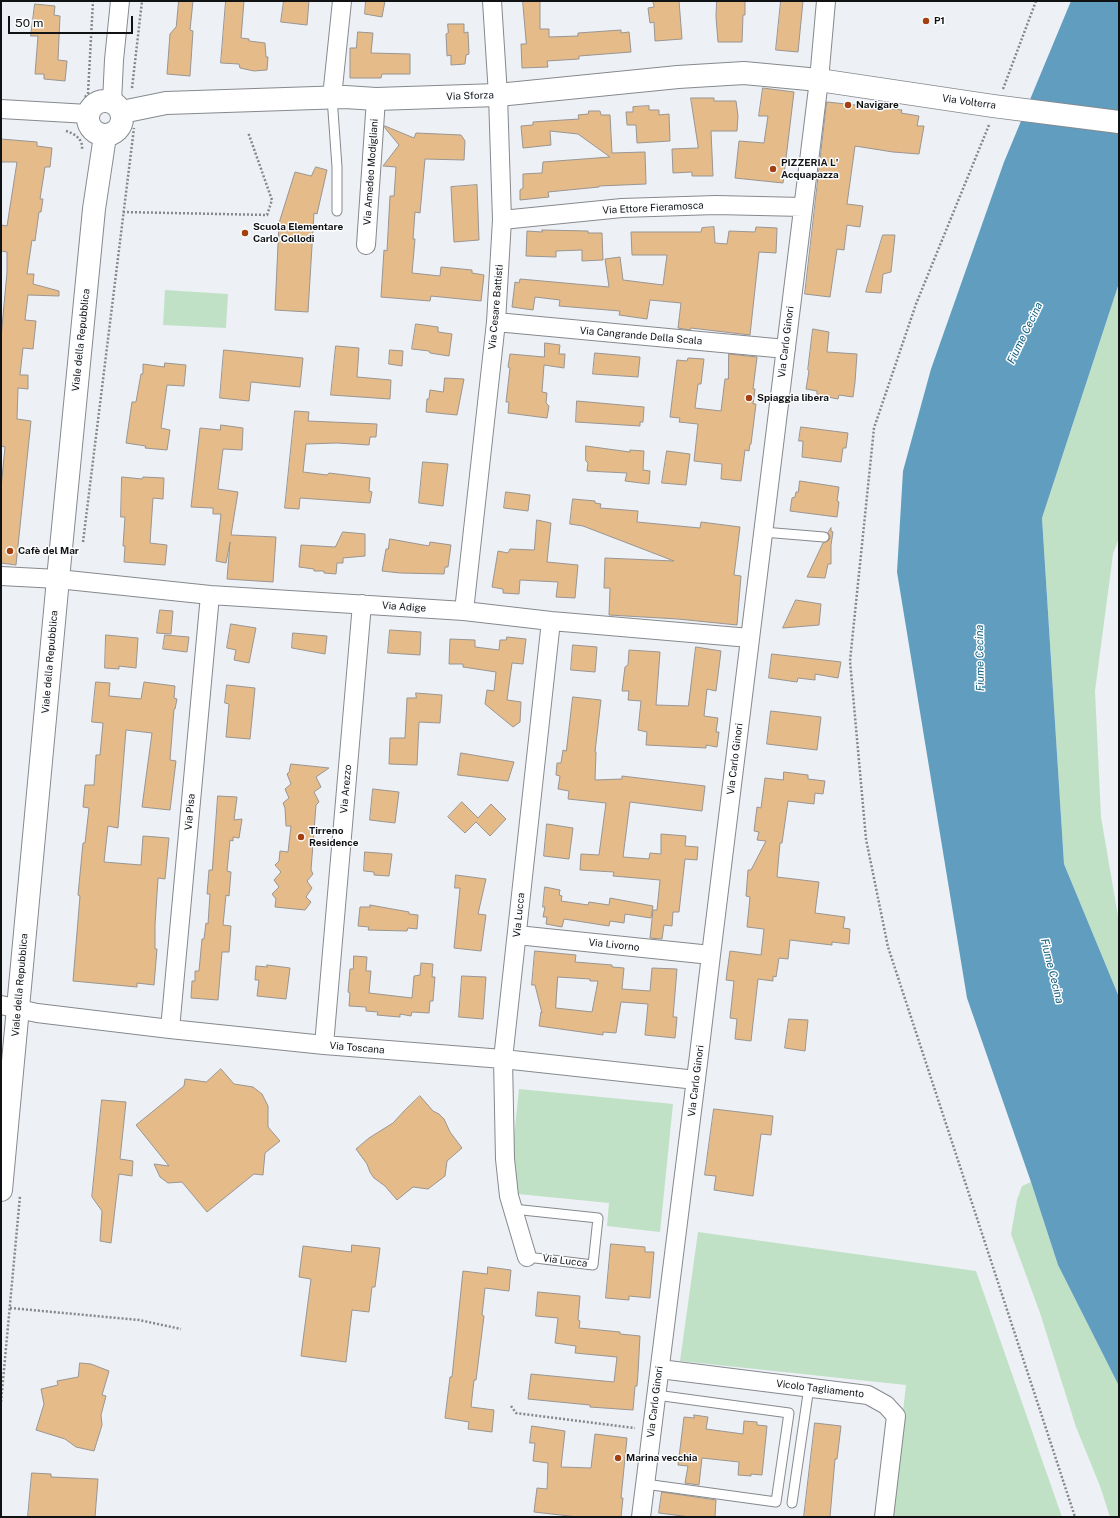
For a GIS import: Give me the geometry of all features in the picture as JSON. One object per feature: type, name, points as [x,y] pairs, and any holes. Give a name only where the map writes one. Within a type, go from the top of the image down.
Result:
[{"type":"street","points":[[120,1],[114,60],[123,113],[123,119],[120,128],[113,134],[104,136],[97,134],[91,129],[88,122],[88,114],[92,106],[100,102],[123,113]]},
{"type":"street","points":[[332,97],[342,1]]},
{"type":"street","name":"Via Cesare Battisti","points":[[464,611],[496,322],[502,220],[498,95],[492,1]]},
{"type":"street","name":"Via Carlo Ginori","points":[[641,1517],[819,80],[826,1]]},
{"type":"street","name":"Via Sforza","points":[[123,113],[166,103],[332,97],[376,99],[498,95],[671,78],[744,73],[819,80]]},
{"type":"street","name":"Via Volterra","points":[[819,80],[1119,122]]},
{"type":"street","name":"Via Amedeo Modigliani","points":[[366,245],[376,99]]},
{"type":"street","points":[[1,109],[88,114]]},
{"type":"street","name":"Viale della Repubblica","points":[[11,1191],[9,1007],[58,579],[94,210],[104,136]]},
{"type":"street","name":"Via Ettore Fieramosca","points":[[502,220],[622,208],[716,205],[803,207]]},
{"type":"street","name":"Via Cangrande Della Scala","points":[[496,322],[786,349]]},
{"type":"street","name":"Via Adige","points":[[1,576],[58,579],[210,595],[464,611],[552,621],[750,638]]},
{"type":"street","name":"Via Pisa","points":[[170,1028],[210,595]]},
{"type":"street","name":"Via Arezzo","points":[[324,1045],[362,604]]},
{"type":"street","name":"Via Lucca","points":[[527,1257],[509,1196],[505,1159],[503,1059],[552,621]]},
{"type":"street","name":"Via Livorno","points":[[517,934],[710,955]]},
{"type":"street","name":"Via Toscana","points":[[9,1007],[37,1013],[324,1045],[503,1059],[696,1080]]},
{"type":"street","name":"Vicolo Tagliamento","points":[[660,1369],[868,1395],[886,1405],[896,1416],[884,1517]]},
{"type":"lane","points":[[332,97],[337,167],[337,211]]},
{"type":"lane","points":[[763,532],[824,537]]},
{"type":"lane","name":"Via Lucca","points":[[513,1209],[598,1218],[593,1264],[527,1257]]},
{"type":"lane","points":[[792,1504],[809,1387]]},
{"type":"lane","points":[[645,1484],[776,1502],[789,1413],[656,1395]]},
{"type":"path","points":[[88,85],[93,1]]},
{"type":"path","points":[[131,92],[142,1]]},
{"type":"path","points":[[1036,1],[1000,94],[995,94],[1001,106],[990,122],[916,304],[874,428],[850,661],[866,839],[888,947],[1075,1517]]},
{"type":"path","points":[[82,550],[123,212],[123,113]]},
{"type":"path","points":[[123,212],[266,215],[272,200],[248,132]]},
{"type":"path","points":[[1,1402],[10,1308],[11,1191]]},
{"type":"path","points":[[10,1308],[139,1320],[181,1329]]},
{"type":"path","points":[[511,1406],[516,1413],[652,1430]]},
{"type":"green space","points":[[1119,283],[1119,538],[1113,554],[1095,691],[1101,817],[1119,922],[1119,997],[1064,864],[1042,518]]},
{"type":"green space","points":[[165,290],[228,294],[226,328],[163,325]]},
{"type":"green space","points":[[519,1089],[673,1104],[660,1232],[607,1226],[609,1203],[508,1193]]},
{"type":"green space","points":[[1031,1182],[1058,1265],[1119,1386],[1119,1517],[1110,1517],[1100,1486],[1076,1427],[1040,1313],[1011,1234],[1017,1200],[1022,1186]]},
{"type":"green space","points":[[698,1232],[976,1271],[1062,1517],[891,1517],[906,1385],[680,1361]]},
{"type":"water","name":"Fiume Cecina","points":[[1071,1],[1119,1],[1119,283],[1042,518],[1064,864],[1119,997],[1119,1386],[1058,1265],[1031,1182],[967,998],[897,572],[903,471],[931,369],[1004,162]]},
{"type":"building","points":[[179,1],[193,1],[190,30],[193,31],[190,76],[167,74],[170,34],[176,27]]},
{"type":"building","points":[[226,1],[244,1],[241,38],[249,39],[249,41],[265,43],[266,57],[268,57],[267,70],[254,71],[240,68],[239,64],[221,63]]},
{"type":"building","points":[[284,1],[309,1],[307,25],[281,22]]},
{"type":"building","points":[[366,1],[385,1],[382,17],[365,14]]},
{"type":"building","points":[[523,1],[540,1],[540,29],[549,29],[549,37],[578,36],[578,33],[621,30],[621,33],[629,32],[631,52],[579,56],[579,59],[547,61],[548,67],[522,68],[521,44],[526,44]]},
{"type":"building","points":[[653,1],[679,1],[682,39],[655,41],[654,22],[650,23],[648,8],[654,7]]},
{"type":"building","points":[[717,1],[745,1],[742,42],[718,42],[716,17]]},
{"type":"building","points":[[781,1],[803,1],[798,52],[776,50]]},
{"type":"building","points":[[35,4],[55,6],[54,15],[60,16],[58,60],[67,61],[65,81],[44,79],[44,74],[35,74],[38,36],[31,36]]},
{"type":"building","points":[[448,24],[464,24],[464,33],[468,32],[469,54],[466,55],[465,64],[451,65],[451,55],[447,56],[446,34],[448,33]]},
{"type":"building","points":[[358,32],[373,33],[371,53],[410,54],[410,74],[382,74],[381,78],[350,78],[350,48],[356,48]]},
{"type":"building","points":[[763,88],[794,92],[783,183],[735,178],[739,141],[764,143],[768,116],[759,116]]},
{"type":"building","points":[[691,98],[714,98],[714,101],[736,101],[738,116],[737,131],[711,131],[713,176],[692,176],[692,172],[673,173],[672,149],[698,148]]},
{"type":"building","points":[[827,102],[902,110],[901,113],[919,116],[917,126],[924,126],[919,154],[893,152],[855,146],[847,204],[863,206],[860,227],[847,225],[844,250],[837,249],[830,297],[805,294]]},
{"type":"building","points":[[649,106],[649,110],[659,110],[659,115],[669,114],[670,141],[637,143],[636,125],[627,125],[626,112],[633,112],[633,107]]},
{"type":"building","points":[[589,111],[600,111],[601,115],[610,115],[612,153],[645,152],[646,184],[599,186],[548,192],[549,197],[520,200],[520,190],[523,188],[523,174],[542,173],[543,162],[610,157],[578,134],[550,131],[551,145],[523,148],[521,126],[533,125],[533,122],[579,119],[578,115],[588,114]]},
{"type":"building","points":[[385,126],[414,138],[416,133],[461,135],[465,141],[464,160],[425,159],[420,213],[415,212],[413,239],[415,239],[412,273],[440,276],[441,267],[472,270],[472,273],[484,275],[481,301],[431,296],[430,301],[381,297],[384,250],[387,251],[390,196],[394,196],[396,167],[383,166],[399,145]]},
{"type":"building","points":[[1,139],[37,142],[37,146],[52,148],[50,167],[45,167],[40,199],[43,199],[41,212],[39,212],[35,241],[32,240],[27,274],[34,274],[33,284],[59,291],[59,296],[28,295],[25,320],[36,321],[33,349],[23,348],[20,375],[28,375],[28,389],[18,388],[17,419],[31,421],[16,565],[1,563],[1,488],[5,447],[1,446],[1,338],[7,272],[7,252],[1,251],[1,225],[7,226],[17,162],[1,162]]},
{"type":"building","points":[[316,167],[327,170],[317,214],[314,213],[308,312],[275,310],[279,223],[295,172],[311,176]]},
{"type":"building","points":[[477,185],[479,240],[454,242],[451,187]]},
{"type":"building","points":[[714,227],[715,243],[727,244],[729,231],[755,232],[756,227],[777,228],[776,253],[759,252],[750,335],[691,328],[690,330],[678,328],[681,303],[650,300],[647,319],[619,315],[620,311],[559,306],[560,300],[535,297],[533,310],[512,307],[515,282],[519,283],[520,279],[609,287],[605,259],[620,257],[623,280],[663,285],[667,255],[632,255],[631,232],[701,232],[702,228]]},
{"type":"building","points":[[542,230],[588,231],[588,233],[602,233],[603,260],[582,261],[582,250],[556,251],[556,257],[526,256],[527,231],[542,232]]},
{"type":"building","points":[[883,235],[895,235],[891,272],[883,274],[881,293],[866,292]]},
{"type":"building","points":[[416,324],[438,327],[438,332],[452,334],[449,356],[412,349]]},
{"type":"building","points":[[813,329],[829,332],[827,352],[857,354],[853,397],[839,395],[838,399],[817,395],[817,391],[806,389]]},
{"type":"building","points":[[545,343],[560,345],[559,354],[565,354],[564,368],[544,365],[542,392],[547,393],[546,403],[549,406],[547,418],[508,413],[509,402],[506,402],[510,354],[544,357]]},
{"type":"building","points":[[336,346],[359,348],[357,377],[391,380],[390,399],[331,395]]},
{"type":"building","points":[[224,350],[303,358],[300,387],[251,382],[249,401],[220,398]]},
{"type":"building","points":[[390,350],[403,351],[402,366],[389,364]]},
{"type":"building","points":[[595,353],[640,357],[638,377],[593,374]]},
{"type":"building","points":[[729,354],[757,357],[753,389],[755,389],[753,404],[756,404],[751,444],[749,451],[745,450],[741,481],[721,479],[722,464],[694,461],[698,424],[679,422],[680,418],[670,417],[677,360],[687,361],[688,358],[704,359],[701,384],[698,384],[695,408],[721,411],[725,379],[728,379]]},
{"type":"building","points":[[165,363],[186,365],[184,386],[167,385],[161,428],[170,430],[167,450],[145,448],[146,446],[126,443],[132,402],[136,402],[141,374],[143,374],[143,364],[164,367]]},
{"type":"building","points":[[445,378],[464,379],[457,415],[426,412],[427,399],[429,399],[430,390],[443,392]]},
{"type":"building","points":[[577,401],[644,407],[643,422],[640,422],[640,426],[576,422]]},
{"type":"building","points":[[295,411],[309,412],[308,421],[377,424],[376,437],[370,437],[369,445],[337,443],[306,444],[303,472],[327,475],[329,473],[370,478],[369,491],[372,492],[370,503],[300,498],[299,509],[285,508]]},
{"type":"building","points":[[221,425],[243,428],[242,450],[223,449],[218,489],[238,492],[231,535],[276,537],[273,582],[227,579],[230,542],[226,563],[216,561],[221,514],[213,514],[213,508],[191,507],[200,428],[220,430]]},
{"type":"building","points":[[801,427],[848,433],[846,448],[843,448],[841,462],[802,457],[803,441],[799,441]]},
{"type":"building","points":[[586,446],[630,452],[630,450],[644,451],[643,470],[650,471],[649,484],[625,481],[627,473],[587,471],[588,463],[586,461]]},
{"type":"building","points":[[667,451],[690,454],[686,485],[662,483]]},
{"type":"building","points":[[423,462],[448,464],[443,506],[419,503]]},
{"type":"building","points":[[122,477],[142,479],[143,477],[164,478],[163,499],[153,498],[150,543],[167,545],[165,565],[124,562],[125,546],[123,546],[125,517],[121,517]]},
{"type":"building","points":[[800,481],[839,487],[837,517],[790,511],[792,498],[795,497],[796,492],[798,492]]},
{"type":"building","points":[[506,492],[530,495],[528,511],[504,508]]},
{"type":"building","points":[[573,499],[595,501],[595,503],[601,504],[600,508],[638,511],[637,522],[700,528],[701,522],[740,527],[734,575],[741,576],[737,625],[678,619],[609,615],[610,588],[604,588],[605,558],[674,561],[583,526],[570,524]]},
{"type":"building","points":[[537,520],[551,523],[547,562],[578,565],[575,598],[556,597],[558,582],[520,580],[519,594],[503,593],[503,589],[492,587],[498,551],[508,553],[510,549],[534,550]]},
{"type":"building","points":[[831,528],[831,531],[833,532],[831,564],[828,564],[825,578],[807,577],[823,543],[829,540],[830,537],[828,533]]},
{"type":"building","points":[[343,532],[365,534],[365,556],[343,558],[343,563],[337,563],[336,574],[324,573],[324,571],[314,571],[314,569],[299,567],[301,545],[335,547]]},
{"type":"building","points":[[390,539],[429,546],[430,542],[451,545],[448,567],[445,567],[444,574],[382,571],[386,549],[388,549]]},
{"type":"building","points":[[796,600],[821,604],[819,625],[783,628]]},
{"type":"building","points":[[160,610],[173,611],[171,634],[157,633]]},
{"type":"building","points":[[231,624],[256,628],[249,663],[234,660],[236,650],[227,648]]},
{"type":"building","points":[[390,630],[421,632],[420,655],[388,653]]},
{"type":"building","points":[[293,633],[327,636],[325,654],[292,648]]},
{"type":"building","points":[[106,635],[138,638],[136,668],[119,666],[119,669],[105,668]]},
{"type":"building","points":[[165,635],[189,637],[187,652],[163,649]]},
{"type":"building","points":[[507,637],[526,639],[523,664],[512,663],[507,700],[521,702],[520,722],[513,727],[485,704],[487,690],[494,691],[496,672],[463,667],[463,664],[449,664],[450,639],[475,640],[475,647],[499,650],[500,640],[506,640]]},
{"type":"building","points":[[573,645],[597,647],[595,672],[571,670]]},
{"type":"building","points":[[696,647],[721,651],[716,691],[707,689],[704,716],[718,718],[716,732],[719,732],[717,747],[706,745],[706,748],[646,745],[647,732],[638,730],[641,701],[628,700],[629,691],[622,691],[625,667],[628,665],[629,650],[660,652],[656,705],[688,706]]},
{"type":"building","points":[[772,654],[841,662],[838,678],[815,674],[815,680],[798,678],[797,682],[769,678]]},
{"type":"building","points":[[96,682],[110,683],[109,696],[141,699],[144,682],[175,686],[174,698],[177,699],[174,709],[170,760],[176,761],[170,810],[142,807],[152,733],[126,730],[118,828],[108,826],[104,862],[141,865],[143,836],[169,838],[165,879],[158,878],[155,925],[155,949],[157,949],[154,985],[137,983],[137,987],[73,981],[80,896],[78,895],[83,843],[85,843],[89,808],[83,807],[85,785],[94,785],[96,755],[100,755],[103,723],[92,722]]},
{"type":"building","points":[[227,685],[255,688],[250,739],[226,737],[229,704],[225,703]]},
{"type":"building","points":[[416,693],[442,695],[440,723],[419,722],[417,765],[389,764],[390,738],[405,738],[407,698],[416,698]]},
{"type":"building","points":[[573,697],[601,700],[595,752],[595,780],[622,779],[622,776],[705,786],[702,811],[630,802],[623,857],[649,859],[650,853],[661,854],[661,834],[686,836],[685,846],[698,847],[697,860],[685,859],[679,912],[673,912],[672,926],[664,925],[662,939],[650,938],[653,910],[657,910],[660,880],[613,876],[614,872],[580,870],[581,854],[599,855],[606,803],[568,799],[569,791],[558,789],[560,776],[556,775],[557,763],[561,763],[563,750],[566,751]]},
{"type":"building","points":[[771,711],[821,717],[817,750],[767,744]]},
{"type":"building","points":[[461,753],[514,762],[508,781],[458,775]]},
{"type":"building","points":[[291,764],[329,768],[316,777],[321,787],[314,792],[319,802],[316,805],[311,870],[313,874],[307,881],[312,888],[306,897],[311,902],[305,910],[275,907],[276,899],[272,894],[279,887],[274,880],[281,872],[275,865],[279,861],[280,851],[288,852],[291,826],[286,826],[285,808],[283,803],[289,798],[285,789],[291,784],[287,774]]},
{"type":"building","points":[[784,772],[808,775],[808,779],[825,781],[823,794],[815,793],[814,804],[788,801],[782,843],[780,843],[777,877],[819,882],[815,913],[845,917],[843,928],[850,929],[849,944],[832,942],[832,945],[790,940],[788,959],[779,958],[776,977],[773,976],[773,981],[758,979],[751,1041],[735,1039],[737,1019],[730,1018],[734,981],[726,980],[730,951],[761,955],[764,929],[747,927],[750,897],[746,896],[748,870],[751,870],[766,841],[757,840],[759,832],[754,831],[757,807],[761,808],[765,778],[783,780]]},
{"type":"building","points":[[373,789],[399,792],[395,823],[370,820]]},
{"type":"building","points":[[218,796],[237,797],[234,820],[242,819],[239,838],[233,837],[233,841],[230,840],[227,871],[231,872],[229,896],[226,895],[223,925],[231,926],[229,952],[222,952],[218,1000],[191,998],[192,981],[195,981],[195,971],[199,971],[202,939],[204,939],[206,923],[208,924],[210,894],[207,894],[209,870],[212,870]]},
{"type":"building","points":[[462,802],[478,818],[491,804],[506,819],[490,836],[476,822],[465,833],[448,817]]},
{"type":"building","points":[[547,824],[573,828],[569,859],[544,856]]},
{"type":"building","points":[[365,852],[392,854],[389,876],[374,875],[374,872],[364,871]]},
{"type":"building","points":[[456,875],[486,879],[478,914],[486,915],[481,951],[454,948],[460,888],[455,888]]},
{"type":"building","points":[[545,887],[560,890],[559,895],[562,896],[561,901],[588,905],[589,902],[609,905],[610,898],[653,906],[651,918],[625,914],[624,923],[610,921],[609,926],[564,919],[562,927],[546,924],[547,917],[543,917],[545,907],[543,907]]},
{"type":"building","points":[[370,905],[418,915],[417,929],[408,928],[407,931],[368,930],[369,927],[358,926],[360,907],[370,907]]},
{"type":"building","points":[[535,951],[576,955],[575,962],[612,965],[612,967],[624,968],[622,989],[650,991],[652,968],[677,969],[673,1017],[677,1017],[675,1038],[645,1035],[648,1004],[621,1002],[616,1033],[603,1032],[603,1035],[539,1026],[541,1012],[542,1013],[535,985],[532,985]],"holes":[[[558,977],[590,979],[590,981],[598,981],[592,1012],[556,1008]]]},
{"type":"building","points":[[354,956],[367,957],[366,971],[371,971],[369,993],[412,998],[414,976],[420,975],[421,963],[433,964],[432,977],[435,977],[433,1001],[430,1001],[429,1013],[412,1012],[411,1016],[400,1014],[400,1017],[388,1016],[377,1015],[378,1012],[366,1011],[366,1007],[349,1006],[350,993],[348,992],[350,969],[353,969]]},
{"type":"building","points":[[267,965],[290,968],[286,999],[257,996],[259,980],[255,980],[256,966],[267,967]]},
{"type":"building","points":[[462,976],[486,977],[483,1019],[459,1017]]},
{"type":"building","points":[[789,1019],[808,1020],[805,1051],[785,1048]]},
{"type":"building","points":[[221,1069],[234,1084],[253,1087],[262,1094],[268,1106],[268,1127],[280,1141],[265,1153],[263,1175],[254,1174],[207,1212],[182,1182],[168,1183],[160,1177],[154,1164],[169,1166],[136,1125],[184,1086],[185,1079],[206,1082]]},
{"type":"building","points":[[420,1096],[433,1111],[444,1119],[450,1132],[462,1148],[447,1161],[445,1176],[428,1189],[413,1187],[397,1200],[385,1186],[374,1178],[367,1164],[356,1149],[369,1138],[393,1123]]},
{"type":"building","points":[[102,1100],[126,1102],[120,1159],[133,1161],[132,1176],[119,1174],[111,1243],[100,1241],[102,1211],[92,1197]]},
{"type":"building","points":[[714,1109],[773,1116],[771,1135],[761,1134],[753,1196],[714,1190],[716,1176],[705,1175]]},
{"type":"building","points":[[611,1244],[645,1247],[645,1252],[654,1252],[650,1298],[629,1296],[629,1300],[606,1298]]},
{"type":"building","points":[[352,1245],[380,1248],[375,1287],[372,1287],[369,1312],[352,1310],[346,1362],[301,1356],[311,1279],[299,1277],[303,1246],[351,1252]]},
{"type":"building","points":[[488,1267],[511,1270],[509,1291],[485,1288],[482,1315],[484,1316],[476,1380],[474,1380],[471,1407],[494,1410],[492,1432],[468,1429],[469,1422],[445,1418],[450,1377],[452,1377],[463,1271],[487,1274]]},
{"type":"building","points":[[538,1292],[580,1296],[578,1320],[580,1321],[579,1328],[620,1332],[620,1334],[640,1336],[637,1386],[635,1386],[633,1410],[590,1407],[590,1405],[528,1399],[531,1374],[614,1382],[617,1357],[575,1353],[576,1346],[555,1343],[558,1318],[536,1316]]},
{"type":"building","points":[[80,1363],[91,1364],[109,1371],[102,1395],[106,1396],[101,1415],[102,1425],[94,1451],[76,1447],[65,1439],[36,1430],[44,1404],[41,1389],[58,1385],[57,1381],[78,1377]]},
{"type":"building","points":[[694,1415],[708,1417],[706,1429],[743,1434],[744,1421],[757,1422],[757,1425],[767,1426],[762,1475],[738,1475],[739,1462],[702,1458],[699,1485],[685,1483],[688,1466],[678,1465],[684,1417],[694,1418]]},
{"type":"building","points":[[815,1423],[841,1426],[837,1459],[835,1459],[830,1517],[804,1517]]},
{"type":"building","points":[[532,1426],[565,1431],[561,1467],[591,1468],[595,1434],[627,1438],[621,1498],[623,1498],[621,1517],[578,1517],[534,1512],[537,1488],[547,1489],[548,1463],[533,1461],[535,1443],[530,1443]]},
{"type":"building","points":[[32,1473],[51,1474],[51,1477],[98,1479],[95,1517],[28,1517]]},
{"type":"building","points":[[662,1492],[716,1500],[715,1517],[690,1517],[659,1513]]},
{"type":"place","name":"P1","points":[[926,21]]},
{"type":"place","name":"Navigare","points":[[848,105]]},
{"type":"place","name":"PIZZERIA L' Acquapazza","points":[[773,169]]},
{"type":"place","name":"Scuola Elementare Carlo Collodi","points":[[245,233]]},
{"type":"place","name":"Spiaggia libera","points":[[749,398]]},
{"type":"place","name":"Cafè del Mar","points":[[10,551]]},
{"type":"place","name":"Tirreno Residence","points":[[301,837]]},
{"type":"place","name":"Marina vecchia","points":[[618,1458]]}]
